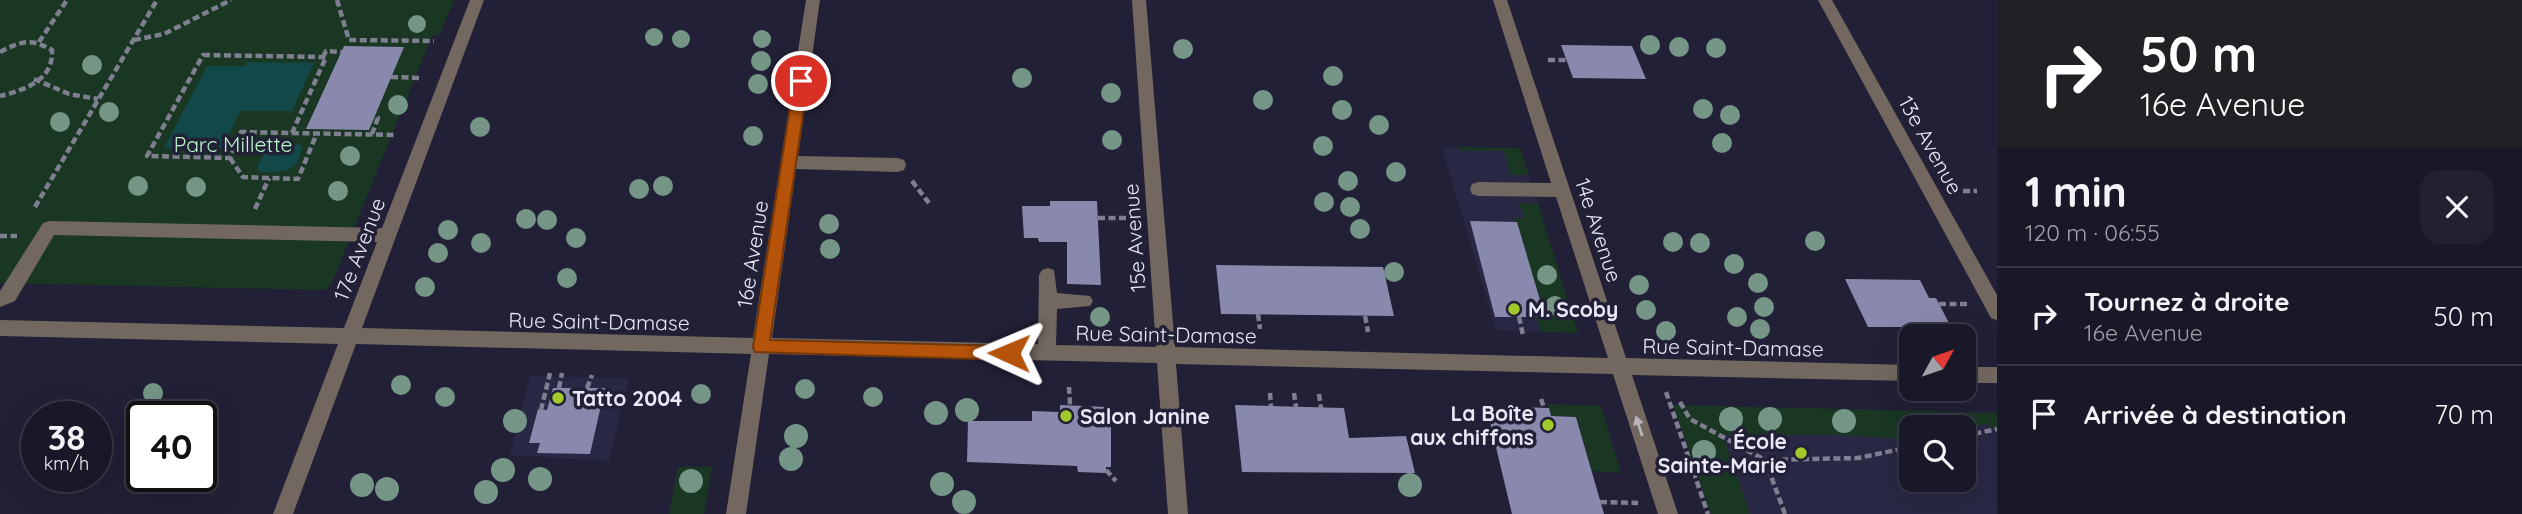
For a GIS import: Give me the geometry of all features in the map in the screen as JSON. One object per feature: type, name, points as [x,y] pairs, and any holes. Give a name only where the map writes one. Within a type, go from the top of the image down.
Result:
[{"type":"street","name":"17e Avenue","points":[[283,514],[477,0]]},
{"type":"street","name":"16e Avenue","points":[[736,514],[813,0]]},
{"type":"street","name":"15e Avenue","points":[[1139,0],[1178,514]]},
{"type":"street","name":"14e Avenue","points":[[1500,0],[1668,514]]},
{"type":"street","name":"13e Avenue","points":[[1825,0],[1997,312]]},
{"type":"street","points":[[789,162],[898,164]]},
{"type":"street","points":[[1478,189],[1562,190]]},
{"type":"street","points":[[0,299],[9,296],[49,228],[389,235]]},
{"type":"street","points":[[1047,354],[1048,275]]},
{"type":"street","points":[[1048,301],[1084,301]]},
{"type":"street","name":"Rue Saint-Damase","points":[[0,328],[1899,373]]},
{"type":"street","points":[[1976,374],[1997,375]]},
{"type":"path","points":[[40,42],[66,0]]},
{"type":"path","points":[[32,212],[157,0]]},
{"type":"path","points":[[134,40],[164,34],[231,0]]},
{"type":"path","points":[[337,0],[349,40],[434,41]]},
{"type":"path","points":[[0,52],[25,41],[40,42],[52,50],[54,58],[51,67],[37,80],[18,92],[0,96]]},
{"type":"path","points":[[323,57],[326,51],[342,52]]},
{"type":"path","points":[[230,158],[147,156],[203,55],[323,57]]},
{"type":"path","points":[[292,133],[326,57],[323,57]]},
{"type":"path","points":[[1548,60],[1567,60]]},
{"type":"path","points":[[391,77],[420,78]]},
{"type":"path","points":[[37,80],[69,94],[98,99]]},
{"type":"path","points":[[372,134],[378,118],[374,117]]},
{"type":"path","points":[[230,158],[241,132],[397,135]]},
{"type":"path","points":[[230,158],[243,177],[298,179],[317,133]]},
{"type":"path","points":[[252,217],[269,178]]},
{"type":"path","points":[[1963,191],[1977,191]]},
{"type":"path","points":[[0,236],[18,236],[12,247]]},
{"type":"path","points":[[1258,314],[1260,329]]},
{"type":"path","points":[[1365,316],[1368,332]]},
{"type":"path","points":[[1518,317],[1524,335]]},
{"type":"path","points":[[541,410],[550,373]]},
{"type":"path","points":[[559,388],[562,373]]},
{"type":"path","points":[[587,388],[592,375]]},
{"type":"path","points":[[1069,387],[1070,405]]},
{"type":"path","points":[[1269,393],[1271,406]]},
{"type":"path","points":[[1294,393],[1296,407]]},
{"type":"path","points":[[1319,394],[1321,408]]},
{"type":"path","points":[[1541,400],[1544,408]]},
{"type":"path","points":[[1680,402],[1690,419],[1765,460],[1858,458],[1899,449]]},
{"type":"path","points":[[1670,404],[1708,514]]},
{"type":"path","points":[[1976,433],[1997,429]]},
{"type":"path","points":[[1765,460],[1785,514]]},
{"type":"path","points":[[1106,470],[1116,481]]},
{"type":"shaded area","points":[[247,62],[314,63],[292,111],[240,111],[222,149],[164,148],[207,66],[245,66]]},
{"type":"shaded area","points":[[273,143],[302,145],[298,161],[283,171],[260,172],[257,169],[266,147]]},
{"type":"shaded area","points":[[1442,147],[1520,148],[1578,333],[1496,330]]},
{"type":"shaded area","points":[[530,376],[629,378],[609,461],[510,455]]},
{"type":"shaded area","name":"École Sainte-Marie","points":[[1673,405],[1997,413],[1997,514],[1711,514]]},
{"type":"green space","name":"Parc Millette","points":[[0,0],[454,0],[439,36],[432,36],[331,285],[324,290],[0,283]]},
{"type":"green space","points":[[1460,147],[1520,148],[1529,175],[1511,175],[1504,151],[1458,151]]},
{"type":"green space","points":[[1519,203],[1538,204],[1578,333],[1541,332],[1536,317],[1545,316],[1514,218],[1524,218]]},
{"type":"green space","points":[[1548,404],[1601,406],[1621,473],[1592,471],[1577,417],[1551,416]]},
{"type":"green space","points":[[1673,405],[1997,413],[1997,429],[1985,424],[1976,426],[1976,415],[1899,415],[1899,439],[1845,435],[1723,435],[1750,514],[1711,514]]},
{"type":"green space","points":[[678,467],[712,467],[704,514],[669,514]]},
{"type":"building","points":[[1561,45],[1632,46],[1646,79],[1573,78]]},
{"type":"building","points":[[344,46],[404,47],[369,130],[306,129]]},
{"type":"building","points":[[1050,201],[1097,201],[1101,285],[1067,284],[1067,242],[1039,242],[1038,238],[1024,238],[1022,206],[1050,206]]},
{"type":"building","points":[[1470,221],[1517,222],[1545,317],[1495,317]]},
{"type":"building","points":[[1216,265],[1383,267],[1394,316],[1221,314]]},
{"type":"building","points":[[1845,279],[1920,280],[1929,298],[1936,298],[1949,324],[1899,324],[1899,327],[1868,327]]},
{"type":"building","points":[[553,388],[605,388],[590,454],[537,453],[540,443],[529,443],[538,409],[547,410]]},
{"type":"building","points":[[1060,405],[1106,407],[1107,413],[1111,413],[1111,467],[1106,467],[1106,473],[1078,472],[1077,466],[967,462],[968,421],[1032,421],[1032,411],[1060,412]]},
{"type":"building","points":[[1235,405],[1344,408],[1349,438],[1406,436],[1415,473],[1242,472]]},
{"type":"building","points":[[1513,407],[1549,408],[1551,416],[1576,417],[1604,514],[1512,514],[1488,414],[1515,414]]},
{"type":"place","name":"M. Scoby","points":[[1514,309]]},
{"type":"place","name":"Tatto 2004","points":[[558,398]]},
{"type":"place","name":"Salon Janine","points":[[1066,416]]},
{"type":"place","name":"La Boîte aux chiffons","points":[[1548,425]]},
{"type":"place","name":"École Sainte-Marie","points":[[1801,453]]},
{"type":"route","points":[[801,81],[761,347],[1009,353]]}]
